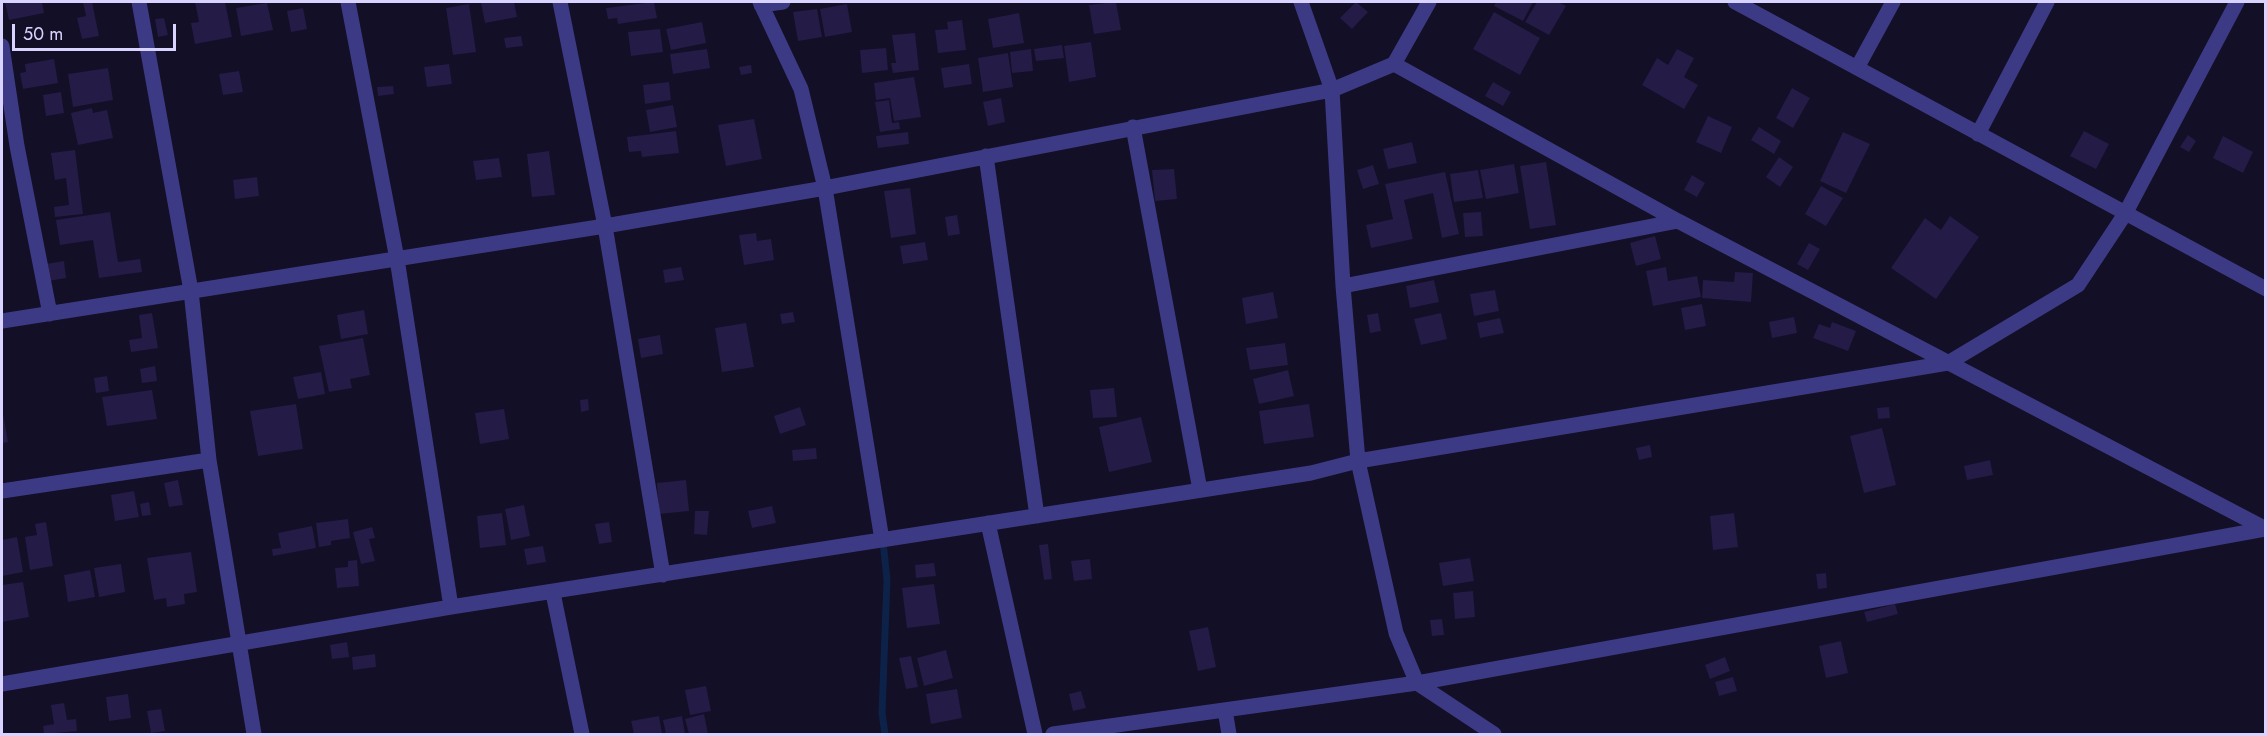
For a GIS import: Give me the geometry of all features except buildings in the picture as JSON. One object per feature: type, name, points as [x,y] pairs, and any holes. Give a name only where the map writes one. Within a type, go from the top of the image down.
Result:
[{"type":"street","points":[[139,2],[191,291],[209,460],[254,735]]},
{"type":"street","points":[[348,2],[397,259],[451,607]]},
{"type":"street","points":[[560,2],[605,226],[663,575]]},
{"type":"street","points":[[783,2],[760,3],[801,89],[825,188],[882,540]]},
{"type":"street","points":[[1301,2],[1332,90],[1342,286],[1358,461],[1396,633],[1417,683],[1494,735]]},
{"type":"street","points":[[2,321],[605,226],[825,188],[1332,90],[1394,64],[1429,2]]},
{"type":"street","points":[[1736,2],[2265,289]]},
{"type":"street","points":[[1857,68],[1893,2]]},
{"type":"street","points":[[1978,134],[2048,2]]},
{"type":"street","points":[[2,684],[451,607],[553,593],[1311,473],[1358,461],[1948,363],[2078,285],[2125,214],[2237,2]]},
{"type":"street","points":[[2,46],[17,146],[50,314]]},
{"type":"street","points":[[1394,64],[1678,221],[2265,529]]},
{"type":"street","points":[[1133,127],[1200,490]]},
{"type":"street","points":[[986,156],[1037,516]]},
{"type":"street","points":[[1342,286],[1678,221]]},
{"type":"street","points":[[2,491],[209,460]]},
{"type":"street","points":[[988,523],[1035,735]]},
{"type":"street","points":[[1058,734],[1417,683],[2265,529]]},
{"type":"street","points":[[553,593],[582,735]]},
{"type":"street","points":[[1225,710],[1228,735]]},
{"type":"waterway","points":[[883,541],[887,580],[882,713],[885,734]]}]
